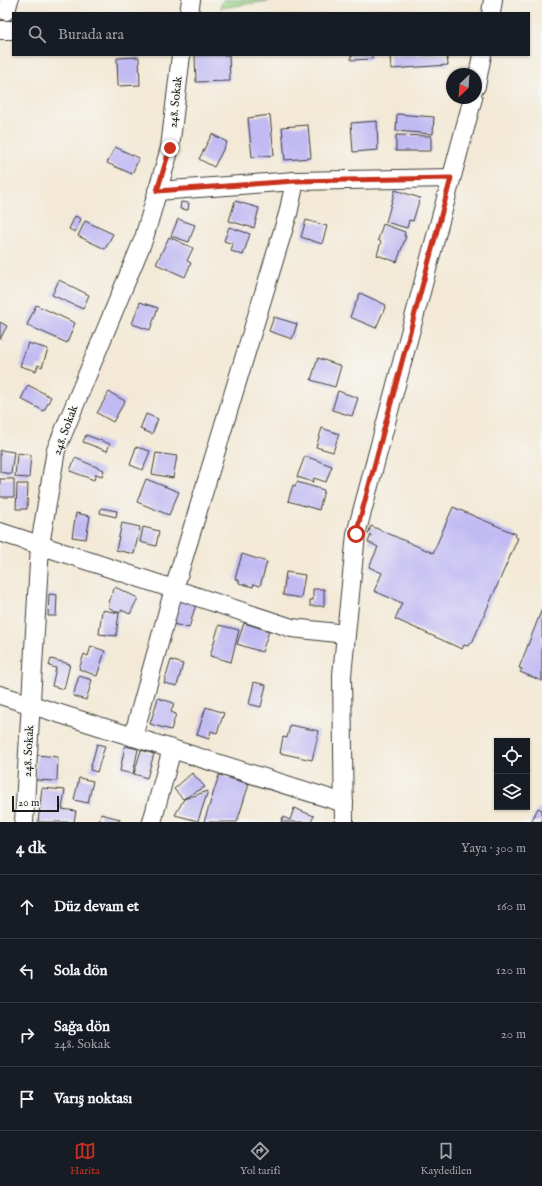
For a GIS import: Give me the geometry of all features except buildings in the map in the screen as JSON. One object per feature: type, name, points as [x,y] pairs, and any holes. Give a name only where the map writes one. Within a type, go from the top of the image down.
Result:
[{"type":"street","points":[[189,12],[191,0]]},
{"type":"street","points":[[490,12],[493,0]]},
{"type":"street","points":[[0,30],[12,30]]},
{"type":"street","name":"248. Sokak","points":[[24,822],[40,545],[56,450],[144,238],[170,148],[181,56]]},
{"type":"street","points":[[479,68],[482,56]]},
{"type":"street","points":[[344,822],[342,675],[356,534],[471,104]]},
{"type":"street","points":[[157,191],[295,181],[451,178]]},
{"type":"street","points":[[133,736],[174,589],[286,221],[295,181]]},
{"type":"street","points":[[0,532],[292,628],[346,634]]},
{"type":"street","points":[[0,695],[344,803]]},
{"type":"street","points":[[152,822],[172,749]]},
{"type":"green space","points":[[223,0],[275,0],[220,8]]},
{"type":"route","points":[[170,148],[157,191],[295,181],[451,178],[356,534]]}]
